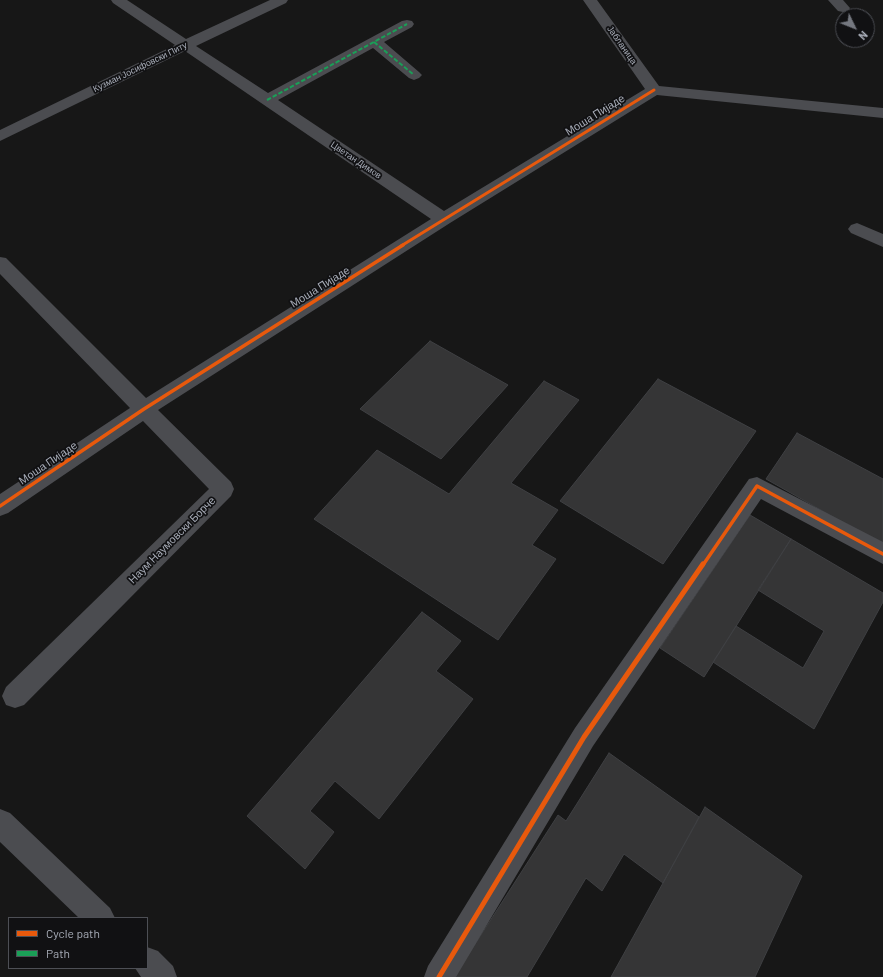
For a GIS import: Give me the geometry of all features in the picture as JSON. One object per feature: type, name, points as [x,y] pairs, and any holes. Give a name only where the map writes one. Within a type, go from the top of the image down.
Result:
[{"type":"street","name":"Цветан Димов","points":[[118,0],[444,219]]},
{"type":"street","name":"Кузман Јосифовски Питу","points":[[0,136],[281,0]]},
{"type":"street","name":"Јабланица","points":[[590,0],[654,90]]},
{"type":"street","points":[[267,100],[407,24]]},
{"type":"street","points":[[374,42],[414,75]]},
{"type":"street","points":[[654,90],[883,113]]},
{"type":"street","name":"Моша Пијаде","points":[[0,506],[144,409],[444,219],[654,90]]},
{"type":"street","points":[[856,229],[883,241]]},
{"type":"street","name":"Наум Наумовски Борче","points":[[0,263],[223,489],[15,696]]},
{"type":"street","points":[[439,977],[584,737],[757,486],[883,554]]},
{"type":"street","points":[[0,823],[99,917]]},
{"type":"street","points":[[148,963],[162,977]]},
{"type":"building","points":[[430,341],[508,385],[441,459],[360,409]]},
{"type":"building","points":[[658,379],[756,431],[663,564],[560,501]]},
{"type":"building","points":[[544,381],[579,400],[511,483],[558,510],[532,545],[556,559],[498,640],[314,519],[377,450],[449,494]]},
{"type":"building","points":[[797,433],[883,479],[883,545],[766,479]]},
{"type":"building","points":[[750,515],[791,539],[704,677],[660,648]]},
{"type":"building","points":[[791,539],[883,593],[883,602],[814,729],[713,662],[736,626],[803,668],[824,631],[758,590]]},
{"type":"building","points":[[422,612],[461,641],[436,671],[473,699],[379,819],[335,781],[310,811],[334,832],[305,869],[247,816]]},
{"type":"building","points":[[609,753],[699,817],[663,883],[624,854],[602,891],[586,878],[527,977],[454,977],[558,815],[566,821]]},
{"type":"building","points":[[705,807],[802,876],[755,977],[611,977]]},
{"type":"marked path","points":[[267,100],[407,24]]},
{"type":"marked path","points":[[374,42],[414,75]]},
{"type":"cycle path","points":[[0,506],[144,409],[444,219],[654,90]]},
{"type":"cycle path","points":[[439,977],[584,737],[757,486],[883,554]]}]
